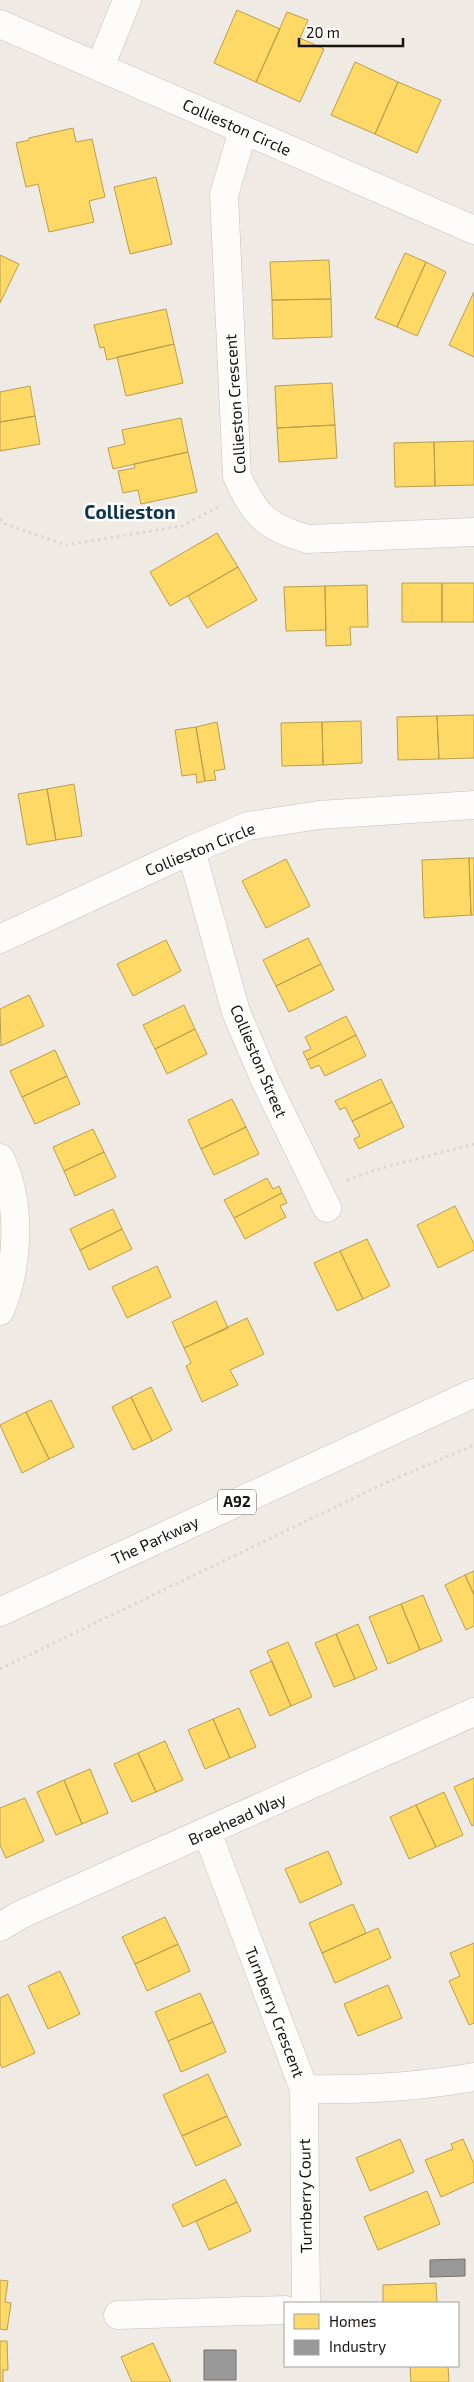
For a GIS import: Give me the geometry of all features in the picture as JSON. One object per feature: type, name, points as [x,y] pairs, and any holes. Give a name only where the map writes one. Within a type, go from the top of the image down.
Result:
[{"type":"street","points":[[100,67],[127,0]]},
{"type":"street","name":"Collieston Circle","points":[[0,24],[474,230]]},
{"type":"street","name":"Collieston Crescent","points":[[243,130],[224,195],[237,476],[244,492],[255,511],[270,524],[288,533],[308,539],[474,532]]},
{"type":"street","name":"Collieston Circle","points":[[0,939],[191,850],[248,826],[319,816],[474,805]]},
{"type":"street","name":"Collieston Street","points":[[191,850],[236,1012],[265,1080],[322,1199]]},
{"type":"street","points":[[0,1158],[7,1173],[16,1236],[13,1268],[0,1311]]},
{"type":"street","name":"The Parkway","points":[[0,1612],[474,1393]]},
{"type":"street","name":"Braehead Way","points":[[0,1927],[29,1912],[474,1712]]},
{"type":"street","name":"Turnberry Crescent","points":[[206,1832],[304,2089],[342,2090],[434,2084],[474,2077]]},
{"type":"street","name":"Turnberry Court","points":[[304,2089],[306,2302]]},
{"type":"street","points":[[118,2316],[284,2310]]},
{"type":"path","points":[[0,520],[3,523],[65,545],[182,526],[244,492]]},
{"type":"path","points":[[322,1199],[375,1170],[474,1144]]},
{"type":"path","points":[[0,1669],[383,1484],[474,1445]]},
{"type":"building: Homes","points":[[237,10],[280,29],[256,82],[214,63]]},
{"type":"building: Homes","points":[[287,12],[308,20],[300,38],[324,49],[300,102],[256,82]]},
{"type":"building: Homes","points":[[355,62],[398,82],[375,134],[331,115]]},
{"type":"building: Homes","points":[[398,82],[441,100],[417,153],[375,134]]},
{"type":"building: Homes","points":[[73,128],[76,142],[92,139],[105,197],[89,201],[94,222],[49,232],[38,184],[26,187],[16,143],[29,140],[29,138]]},
{"type":"building: Homes","points":[[156,177],[172,244],[130,254],[114,187]]},
{"type":"building: Homes","points":[[405,253],[426,262],[397,327],[375,318]]},
{"type":"building: Homes","points":[[0,255],[19,264],[0,303]]},
{"type":"building: Homes","points":[[329,260],[331,299],[272,300],[270,262]]},
{"type":"building: Homes","points":[[426,262],[446,272],[417,336],[397,327]]},
{"type":"building: Homes","points":[[474,292],[474,357],[449,345]]},
{"type":"building: Homes","points":[[331,299],[332,337],[273,339],[272,300]]},
{"type":"building: Homes","points":[[166,309],[174,344],[107,360],[104,347],[100,348],[94,325]]},
{"type":"building: Homes","points":[[174,344],[183,383],[126,396],[117,357]]},
{"type":"building: Homes","points":[[332,383],[335,425],[277,428],[275,386]]},
{"type":"building: Homes","points":[[30,386],[35,416],[0,422],[0,392]]},
{"type":"building: Homes","points":[[35,416],[40,444],[0,451],[0,422]]},
{"type":"building: Homes","points":[[181,418],[188,452],[113,469],[108,448],[125,444],[122,430]]},
{"type":"building: Homes","points":[[335,425],[337,458],[279,462],[277,428]]},
{"type":"building: Homes","points":[[474,441],[474,485],[435,486],[434,442]]},
{"type":"building: Homes","points":[[434,442],[435,486],[395,487],[394,443]]},
{"type":"building: Homes","points":[[188,452],[197,492],[141,504],[138,490],[123,493],[118,471],[135,468],[134,464]]},
{"type":"building: Homes","points":[[217,533],[238,567],[170,606],[150,572]]},
{"type":"building: Homes","points":[[238,567],[257,600],[207,628],[188,596]]},
{"type":"building: Homes","points":[[402,583],[442,583],[442,622],[402,622]]},
{"type":"building: Homes","points":[[442,583],[474,583],[474,622],[442,622]]},
{"type":"building: Homes","points":[[367,585],[368,627],[350,627],[351,645],[326,646],[325,586]]},
{"type":"building: Homes","points":[[325,586],[326,630],[286,631],[284,587]]},
{"type":"building: Homes","points":[[474,715],[474,758],[439,759],[437,716]]},
{"type":"building: Homes","points":[[437,716],[439,759],[398,760],[397,717]]},
{"type":"building: Homes","points":[[361,721],[362,763],[323,765],[322,722]]},
{"type":"building: Homes","points":[[217,722],[225,769],[214,771],[216,780],[205,781],[196,727]]},
{"type":"building: Homes","points":[[322,722],[323,765],[282,766],[281,723]]},
{"type":"building: Homes","points":[[196,727],[205,781],[197,783],[196,774],[182,776],[175,730]]},
{"type":"building: Homes","points":[[74,784],[82,836],[56,840],[47,789]]},
{"type":"building: Homes","points":[[47,789],[56,840],[27,845],[18,794]]},
{"type":"building: Homes","points":[[469,858],[471,915],[424,918],[422,860]]},
{"type":"building: Homes","points":[[469,858],[474,858],[474,915],[471,915]]},
{"type":"building: Homes","points":[[286,859],[310,906],[266,928],[242,881]]},
{"type":"building: Homes","points":[[308,938],[321,964],[276,986],[263,960]]},
{"type":"building: Homes","points":[[166,940],[181,971],[133,996],[117,964]]},
{"type":"building: Homes","points":[[321,964],[334,990],[289,1012],[276,986]]},
{"type":"building: Homes","points":[[29,995],[44,1026],[1,1046],[0,1009]]},
{"type":"building: Homes","points":[[184,1005],[195,1029],[155,1049],[143,1025]]},
{"type":"building: Homes","points":[[346,1016],[356,1035],[307,1060],[303,1052],[311,1049],[305,1037]]},
{"type":"building: Homes","points":[[195,1029],[207,1054],[167,1074],[155,1049]]},
{"type":"building: Homes","points":[[356,1035],[366,1056],[325,1076],[319,1065],[311,1069],[307,1060]]},
{"type":"building: Homes","points":[[55,1050],[67,1076],[22,1097],[10,1071]]},
{"type":"building: Homes","points":[[67,1076],[80,1104],[35,1124],[22,1097]]},
{"type":"building: Homes","points":[[381,1079],[392,1102],[352,1121],[345,1107],[340,1110],[335,1101]]},
{"type":"building: Homes","points":[[232,1099],[246,1127],[201,1149],[188,1120]]},
{"type":"building: Homes","points":[[392,1102],[404,1127],[359,1149],[354,1139],[360,1136],[352,1121]]},
{"type":"building: Homes","points":[[246,1127],[259,1154],[214,1175],[201,1149]]},
{"type":"building: Homes","points":[[93,1129],[104,1152],[64,1171],[53,1147]]},
{"type":"building: Homes","points":[[104,1152],[116,1177],[75,1196],[64,1171]]},
{"type":"building: Homes","points":[[267,1178],[273,1189],[279,1186],[282,1193],[234,1218],[224,1200]]},
{"type":"building: Homes","points":[[282,1193],[287,1203],[280,1206],[286,1217],[245,1239],[234,1218]]},
{"type":"building: Homes","points":[[455,1206],[474,1244],[474,1250],[438,1268],[417,1225]]},
{"type":"building: Homes","points":[[113,1209],[122,1229],[80,1250],[70,1229]]},
{"type":"building: Homes","points":[[122,1229],[132,1249],[89,1270],[80,1250]]},
{"type":"building: Homes","points":[[367,1239],[390,1286],[363,1299],[340,1251]]},
{"type":"building: Homes","points":[[340,1251],[363,1299],[337,1311],[314,1263]]},
{"type":"building: Homes","points":[[157,1266],[171,1297],[127,1318],[112,1287]]},
{"type":"building: Homes","points":[[216,1301],[228,1328],[184,1348],[172,1322]]},
{"type":"building: Homes","points":[[247,1318],[264,1354],[230,1370],[238,1385],[202,1402],[186,1366],[191,1363],[184,1348]]},
{"type":"building: Homes","points":[[151,1387],[172,1430],[152,1441],[131,1397]]},
{"type":"building: Homes","points":[[131,1397],[152,1441],[133,1450],[112,1407]]},
{"type":"building: Homes","points":[[51,1400],[74,1447],[49,1459],[26,1412]]},
{"type":"building: Homes","points":[[26,1412],[49,1459],[22,1473],[0,1425]]},
{"type":"building: Homes","points":[[474,1571],[474,1595],[465,1575]]},
{"type":"building: Homes","points":[[465,1575],[474,1595],[474,1626],[466,1630],[445,1585]]},
{"type":"building: Homes","points":[[423,1595],[442,1641],[420,1650],[401,1604]]},
{"type":"building: Homes","points":[[401,1604],[420,1650],[388,1664],[369,1617]]},
{"type":"building: Homes","points":[[358,1624],[377,1669],[355,1679],[336,1634]]},
{"type":"building: Homes","points":[[336,1634],[355,1679],[334,1687],[315,1643]]},
{"type":"building: Homes","points":[[288,1642],[312,1697],[291,1706],[267,1651]]},
{"type":"building: Homes","points":[[272,1661],[291,1706],[270,1716],[250,1671]]},
{"type":"building: Homes","points":[[239,1708],[256,1747],[230,1758],[213,1719]]},
{"type":"building: Homes","points":[[213,1719],[230,1758],[205,1769],[188,1730]]},
{"type":"building: Homes","points":[[165,1741],[183,1780],[156,1792],[138,1753]]},
{"type":"building: Homes","points":[[138,1753],[156,1792],[132,1802],[114,1764]]},
{"type":"building: Homes","points":[[90,1769],[108,1813],[82,1824],[64,1780]]},
{"type":"building: Homes","points":[[474,1778],[474,1825],[472,1826],[454,1787]]},
{"type":"building: Homes","points":[[64,1780],[82,1824],[56,1835],[37,1792]]},
{"type":"building: Homes","points":[[444,1792],[463,1835],[436,1847],[416,1805]]},
{"type":"building: Homes","points":[[25,1798],[44,1841],[6,1858],[0,1845],[0,1808]]},
{"type":"building: Homes","points":[[416,1805],[436,1847],[409,1859],[390,1817]]},
{"type":"building: Homes","points":[[328,1851],[342,1884],[300,1903],[285,1869]]},
{"type":"building: Homes","points":[[353,1904],[366,1933],[322,1953],[309,1923]]},
{"type":"building: Homes","points":[[165,1917],[178,1944],[135,1964],[122,1937]]},
{"type":"building: Homes","points":[[378,1928],[391,1958],[335,1983],[322,1953]]},
{"type":"building: Homes","points":[[474,1943],[474,2023],[469,2025],[449,1981],[460,1976],[450,1953]]},
{"type":"building: Homes","points":[[178,1944],[190,1971],[147,1991],[135,1964]]},
{"type":"building: Homes","points":[[60,1971],[80,2014],[48,2029],[28,1986]]},
{"type":"building: Homes","points":[[388,1985],[402,2018],[358,2036],[344,2004]]},
{"type":"building: Homes","points":[[200,1993],[213,2022],[168,2041],[155,2012]]},
{"type":"building: Homes","points":[[8,1994],[35,2053],[2,2068],[0,2063],[0,1998]]},
{"type":"building: Homes","points":[[213,2022],[226,2052],[181,2072],[168,2041]]},
{"type":"building: Homes","points":[[208,2074],[227,2116],[182,2136],[163,2095]]},
{"type":"building: Homes","points":[[227,2116],[241,2145],[196,2166],[182,2136]]},
{"type":"building: Homes","points":[[400,2139],[414,2172],[370,2191],[356,2158]]},
{"type":"building: Homes","points":[[463,2139],[474,2164],[474,2182],[441,2197],[425,2160],[453,2149],[451,2144]]},
{"type":"building: Homes","points":[[225,2179],[237,2202],[183,2227],[172,2205]]},
{"type":"building: Homes","points":[[427,2191],[440,2224],[378,2250],[364,2217]]},
{"type":"building: Homes","points":[[237,2202],[251,2231],[209,2250],[196,2221]]},
{"type":"building: Homes","points":[[0,2280],[8,2281],[5,2302],[11,2303],[7,2330],[0,2329]]},
{"type":"building: Homes","points":[[436,2283],[437,2302],[383,2302],[383,2285]]},
{"type":"building: Homes","points":[[0,2341],[7,2341],[8,2370],[3,2370],[3,2382],[0,2382]]},
{"type":"building: Homes","points":[[153,2343],[171,2382],[132,2382],[121,2357]]},
{"type":"building: Homes","points":[[410,2367],[448,2367],[449,2382],[411,2382]]},
{"type":"building: Industry","points":[[465,2259],[465,2276],[430,2277],[430,2260]]},
{"type":"building: Industry","points":[[204,2350],[236,2350],[236,2380],[204,2380]]},
{"type":"district","name":"Collieston","points":[[130,512]]}]
